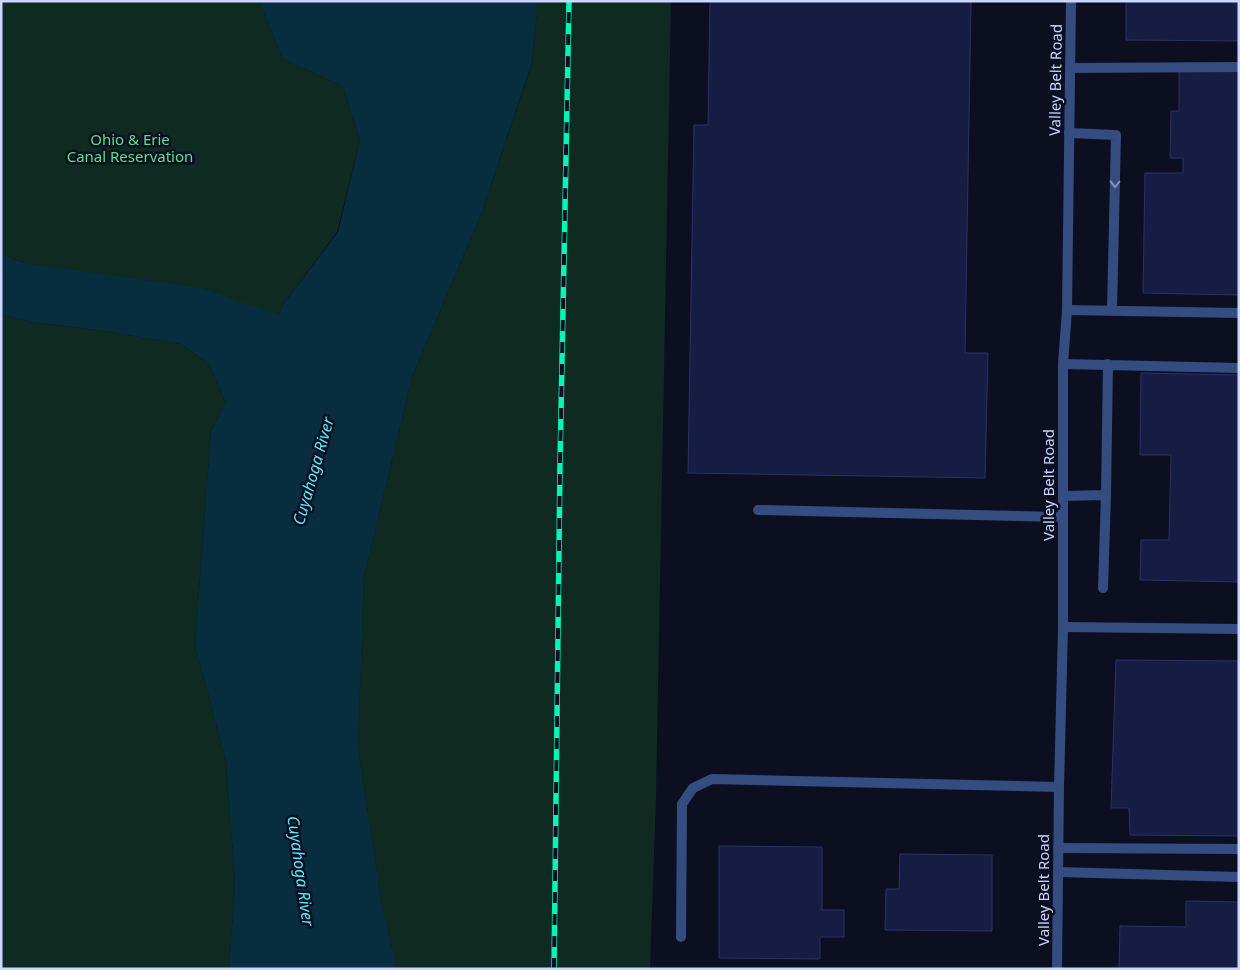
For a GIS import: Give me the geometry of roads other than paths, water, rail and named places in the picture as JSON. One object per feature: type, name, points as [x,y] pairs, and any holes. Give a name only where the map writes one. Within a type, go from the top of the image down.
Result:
[{"type":"street","name":"Valley Belt Road","points":[[1057,969],[1063,627],[1063,364],[1067,310],[1071,1]]},
{"type":"street","points":[[1070,68],[1239,67]]},
{"type":"street","points":[[1069,133],[1116,135],[1112,310]]},
{"type":"street","points":[[1067,310],[1239,312]]},
{"type":"street","points":[[1063,364],[1239,368]]},
{"type":"street","points":[[1103,588],[1108,364]]},
{"type":"street","points":[[1063,496],[1106,495]]},
{"type":"street","points":[[758,510],[1063,517]]},
{"type":"street","points":[[1063,627],[1239,629]]},
{"type":"street","points":[[681,937],[682,804],[692,788],[712,779],[1059,787]]},
{"type":"street","points":[[1058,848],[1239,849]]},
{"type":"street","points":[[1058,872],[1239,877]]},
{"type":"water","name":"Cuyahoga River","points":[[262,1],[538,1],[532,62],[481,214],[412,377],[364,577],[358,748],[382,905],[397,969],[229,969],[235,883],[226,761],[195,645],[211,431],[226,403],[209,364],[181,344],[99,330],[38,323],[1,315],[1,254],[24,263],[201,288],[279,315],[282,306],[338,232],[360,141],[343,86],[283,59],[262,8]]},
{"type":"railway","points":[[554,969],[560,464],[569,1]]},
{"type":"park label","name":"Ohio & Erie Canal Reservation","points":[[130,148]]}]
